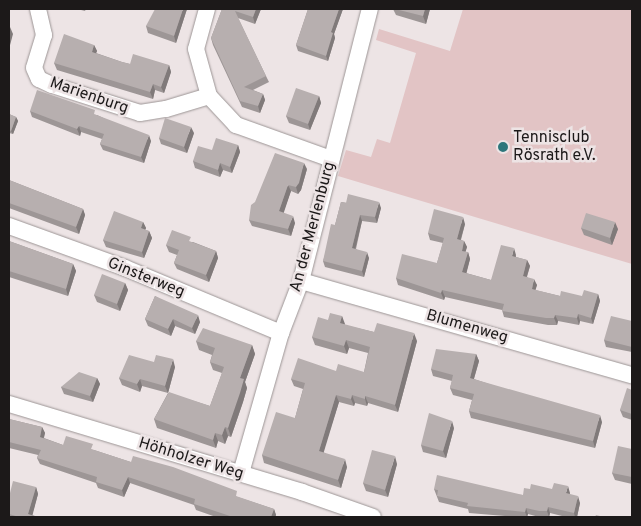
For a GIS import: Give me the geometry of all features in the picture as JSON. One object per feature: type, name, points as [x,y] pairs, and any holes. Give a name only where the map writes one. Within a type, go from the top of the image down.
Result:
[{"type":"street","name":"Marienburg","points":[[38,9],[44,35],[34,68],[39,79],[52,85],[140,113],[209,96]]},
{"type":"street","points":[[207,9],[196,49],[209,96],[236,125],[331,159]]},
{"type":"street","name":"An der Merlenburg","points":[[241,473],[280,334],[301,281],[370,9]]},
{"type":"street","name":"Ginsterweg","points":[[9,226],[125,268],[280,334]]},
{"type":"street","name":"Blumenweg","points":[[301,281],[632,375]]},
{"type":"street","name":"Höhholzer Weg","points":[[9,404],[302,492],[365,517]]},
{"type":"shaded area","name":"Tennisclub Rösrath e.V.","points":[[463,9],[632,9],[632,264],[338,176],[346,150],[371,157],[377,139],[390,143],[416,53],[376,40],[379,29],[450,51]]},
{"type":"building","points":[[155,9],[183,9],[174,36],[146,26]]},
{"type":"building","points":[[222,9],[256,9],[253,17],[235,11],[266,76],[244,87],[263,94],[258,106],[240,101],[211,38]]},
{"type":"building","points":[[308,9],[339,9],[331,32],[333,33],[326,56],[296,45]]},
{"type":"building","points":[[395,9],[425,9],[423,16]]},
{"type":"building","points":[[64,34],[94,45],[92,52],[122,62],[130,64],[133,54],[169,65],[161,87],[153,84],[150,92],[54,63]]},
{"type":"building","points":[[296,88],[319,96],[308,124],[286,116]]},
{"type":"building","points":[[37,90],[95,110],[94,114],[149,135],[141,157],[100,144],[104,134],[79,126],[77,129],[30,111]]},
{"type":"building","points":[[9,114],[16,117],[11,131],[9,130]]},
{"type":"building","points":[[165,118],[191,127],[184,147],[159,138]]},
{"type":"building","points":[[216,138],[238,145],[230,167],[220,163],[218,170],[193,161],[198,146],[212,150]]},
{"type":"building","points":[[275,153],[304,163],[299,183],[296,187],[288,185],[279,211],[293,216],[288,229],[249,220],[251,205],[255,202]]},
{"type":"building","points":[[9,180],[83,209],[76,227],[9,203]]},
{"type":"building","points":[[348,194],[379,202],[375,217],[360,215],[352,248],[367,252],[362,271],[323,261],[331,224],[335,225],[341,202],[346,203]]},
{"type":"building","points":[[434,209],[463,217],[457,239],[464,241],[462,251],[468,252],[462,272],[491,280],[501,245],[514,248],[512,256],[527,260],[523,276],[534,279],[532,289],[560,296],[561,291],[582,296],[584,290],[598,294],[591,318],[578,314],[577,318],[555,315],[554,318],[546,318],[502,311],[504,304],[442,290],[441,293],[396,278],[402,254],[437,263],[444,238],[428,233]]},
{"type":"building","points":[[114,211],[143,222],[141,228],[149,231],[142,252],[103,240]]},
{"type":"building","points":[[586,213],[615,222],[610,238],[581,228]]},
{"type":"building","points":[[172,230],[191,237],[189,241],[216,251],[206,275],[174,263],[179,250],[166,245]]},
{"type":"building","points":[[9,241],[73,264],[66,289],[9,271]]},
{"type":"building","points":[[102,274],[125,283],[117,304],[94,295]]},
{"type":"building","points":[[155,296],[198,315],[192,328],[173,319],[168,329],[145,319]]},
{"type":"building","points":[[330,313],[342,316],[340,323],[374,332],[377,323],[414,333],[395,405],[365,396],[365,399],[352,395],[351,399],[336,395],[319,451],[345,459],[338,480],[262,455],[276,412],[295,418],[305,383],[291,379],[298,358],[336,371],[338,364],[364,372],[370,347],[346,340],[344,346],[312,337],[318,317],[328,320]]},
{"type":"building","points":[[611,316],[632,321],[632,347],[604,340]]},
{"type":"building","points":[[203,328],[252,345],[240,378],[244,379],[228,428],[225,427],[222,435],[215,433],[213,440],[154,419],[169,392],[210,406],[224,367],[210,362],[215,348],[196,341]]},
{"type":"building","points":[[436,349],[476,354],[470,378],[600,415],[593,441],[469,411],[474,394],[450,388],[453,375],[431,369]]},
{"type":"building","points":[[129,355],[154,362],[156,355],[173,359],[165,386],[140,379],[137,384],[119,378]]},
{"type":"building","points":[[79,372],[97,378],[90,396],[61,387]]},
{"type":"building","points":[[627,388],[632,390],[632,414],[620,410]]},
{"type":"building","points":[[429,413],[452,421],[443,451],[421,445]]},
{"type":"building","points":[[9,419],[42,427],[40,437],[63,445],[66,436],[93,444],[91,449],[131,462],[133,456],[173,467],[237,491],[236,496],[274,509],[271,517],[233,517],[194,504],[195,499],[128,477],[122,490],[96,482],[97,477],[37,458],[41,450],[9,442]]},
{"type":"building","points":[[618,446],[632,449],[632,477],[612,473]]},
{"type":"building","points":[[372,450],[395,456],[385,490],[363,483]]},
{"type":"building","points":[[437,475],[523,495],[524,488],[530,489],[531,484],[552,489],[554,483],[568,486],[566,493],[578,496],[574,513],[548,507],[547,511],[526,508],[525,512],[467,506],[468,503],[437,496],[438,490],[434,489]]},
{"type":"building","points":[[13,481],[36,487],[28,514],[38,517],[19,517],[9,514],[9,497]]},
{"type":"place","name":"Tennisclub Rösrath e.V.","points":[[503,147]]}]
